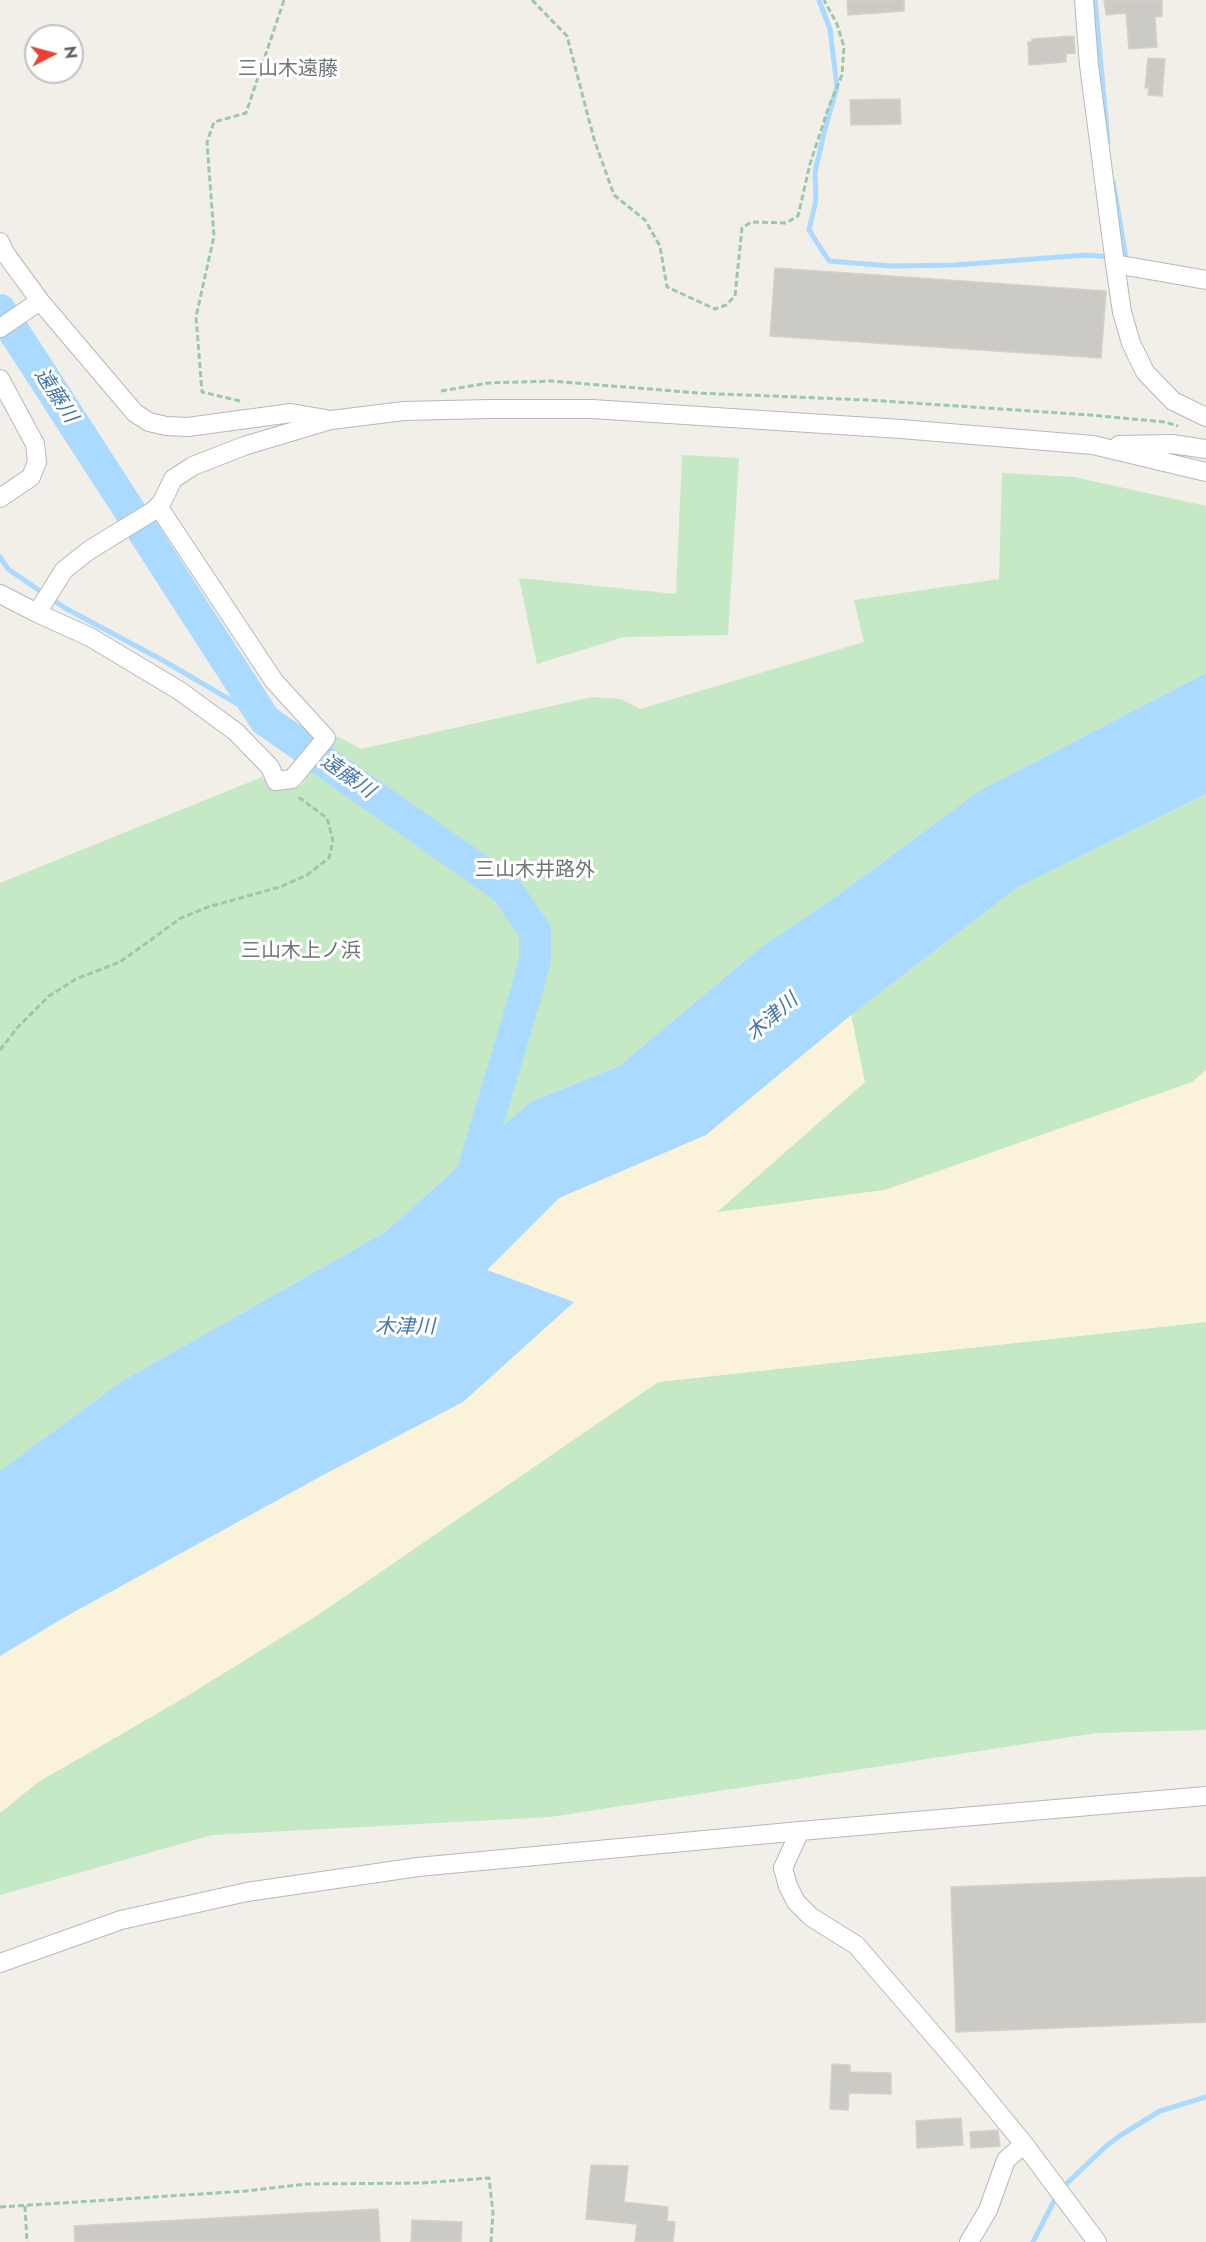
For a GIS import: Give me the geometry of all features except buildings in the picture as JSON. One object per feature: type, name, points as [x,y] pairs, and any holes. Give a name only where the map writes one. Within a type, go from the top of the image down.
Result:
[{"type":"street","points":[[1084,0],[1089,65],[1115,264],[1122,312],[1131,343],[1145,372],[1173,401],[1206,417]]},
{"type":"street","points":[[0,242],[35,305],[135,413],[149,422],[188,427],[291,413],[331,420]]},
{"type":"street","points":[[1115,264],[1206,280]]},
{"type":"street","points":[[0,328],[35,305]]},
{"type":"street","points":[[0,379],[35,444],[37,462],[31,477],[0,498]]},
{"type":"street","points":[[37,613],[64,570],[88,551],[158,506],[173,480],[193,466],[244,446],[331,420],[404,411],[592,409],[901,429],[1093,445],[1172,444],[1206,449]]},
{"type":"street","points":[[1093,445],[1206,472]]},
{"type":"street","points":[[0,594],[90,637],[180,691],[236,732],[270,767],[276,781],[292,779],[326,738],[274,681],[158,506]]},
{"type":"street","points":[[0,1963],[121,1920],[247,1892],[418,1867],[1206,1796]]},
{"type":"street","points":[[800,1831],[783,1868],[796,1902],[811,1917],[855,1945],[956,2061],[1024,2144],[1092,2236]]},
{"type":"street","points":[[969,2242],[988,2210],[1006,2160],[1024,2144]]},
{"type":"path","points":[[246,402],[202,392],[196,317],[214,236],[207,142],[214,122],[246,114],[284,0]]},
{"type":"path","points":[[532,0],[567,36],[594,139],[614,195],[645,220],[660,246],[667,288],[715,309],[726,305],[735,296],[742,228],[752,222],[786,223],[798,216],[810,164],[842,75],[844,47],[837,24],[824,0]]},
{"type":"path","points":[[0,1050],[17,1028],[49,996],[76,980],[120,962],[181,918],[208,907],[280,888],[307,875],[329,858],[333,841],[327,818],[276,781]]},
{"type":"path","points":[[0,2207],[246,2191],[307,2184],[422,2183],[489,2178],[493,2213],[491,2242]]},
{"type":"path","points":[[25,2206],[27,2242]]},
{"type":"green space","points":[[682,455],[739,458],[728,635],[624,637],[537,664],[519,578],[676,594]]},
{"type":"green space","points":[[1002,473],[1074,477],[1206,506],[1206,673],[979,791],[834,898],[760,948],[619,1066],[530,1102],[385,1232],[119,1383],[0,1471],[0,883],[262,777],[270,787],[301,786],[337,736],[361,749],[592,697],[621,699],[640,709],[864,642],[854,600],[999,579]]},
{"type":"green space","points":[[1206,794],[1206,1070],[1193,1082],[885,1190],[716,1213],[864,1082],[851,1015],[1018,887]]},
{"type":"green space","points":[[1206,1322],[1206,1730],[1096,1733],[550,1817],[212,1835],[0,1895],[0,1813],[38,1782],[177,1702],[316,1616],[658,1382]]},
{"type":"sand","points":[[851,1015],[865,1082],[717,1212],[885,1190],[1192,1082],[1206,1070],[1206,1322],[658,1382],[316,1616],[177,1702],[38,1782],[0,1813],[0,1656],[65,1617],[325,1474],[463,1402],[573,1302],[487,1270],[559,1198],[706,1135]]},
{"type":"water","name":"木津川","points":[[1206,673],[1206,794],[1018,887],[851,1015],[706,1135],[559,1198],[487,1270],[574,1302],[463,1402],[325,1474],[65,1617],[0,1656],[0,1471],[119,1383],[385,1232],[530,1102],[619,1066],[760,948],[834,898],[979,791]]},
{"type":"waterway","points":[[811,232],[809,230],[816,200],[815,172],[837,87],[830,29],[819,0]]},
{"type":"waterway","points":[[1095,0],[1108,142]]},
{"type":"waterway","points":[[1113,181],[1126,258]]},
{"type":"waterway","points":[[809,230],[829,261],[891,266],[955,265],[1086,255],[1111,257]]},
{"type":"waterway","name":"遠藤川","points":[[0,310],[265,720],[506,889],[535,931],[535,960],[468,1188]]},
{"type":"waterway","points":[[0,557],[8,569],[65,608],[164,661],[265,720]]},
{"type":"waterway","points":[[1062,2188],[1106,2146],[1121,2135],[1160,2111],[1206,2097]]},
{"type":"waterway","points":[[1033,2242],[1057,2195]]},
{"type":"district","name":"三山木遠藤","points":[[288,70]]},
{"type":"district","name":"三山木井路外","points":[[535,871]]},
{"type":"district","name":"三山木上ノ浜","points":[[301,952]]}]
